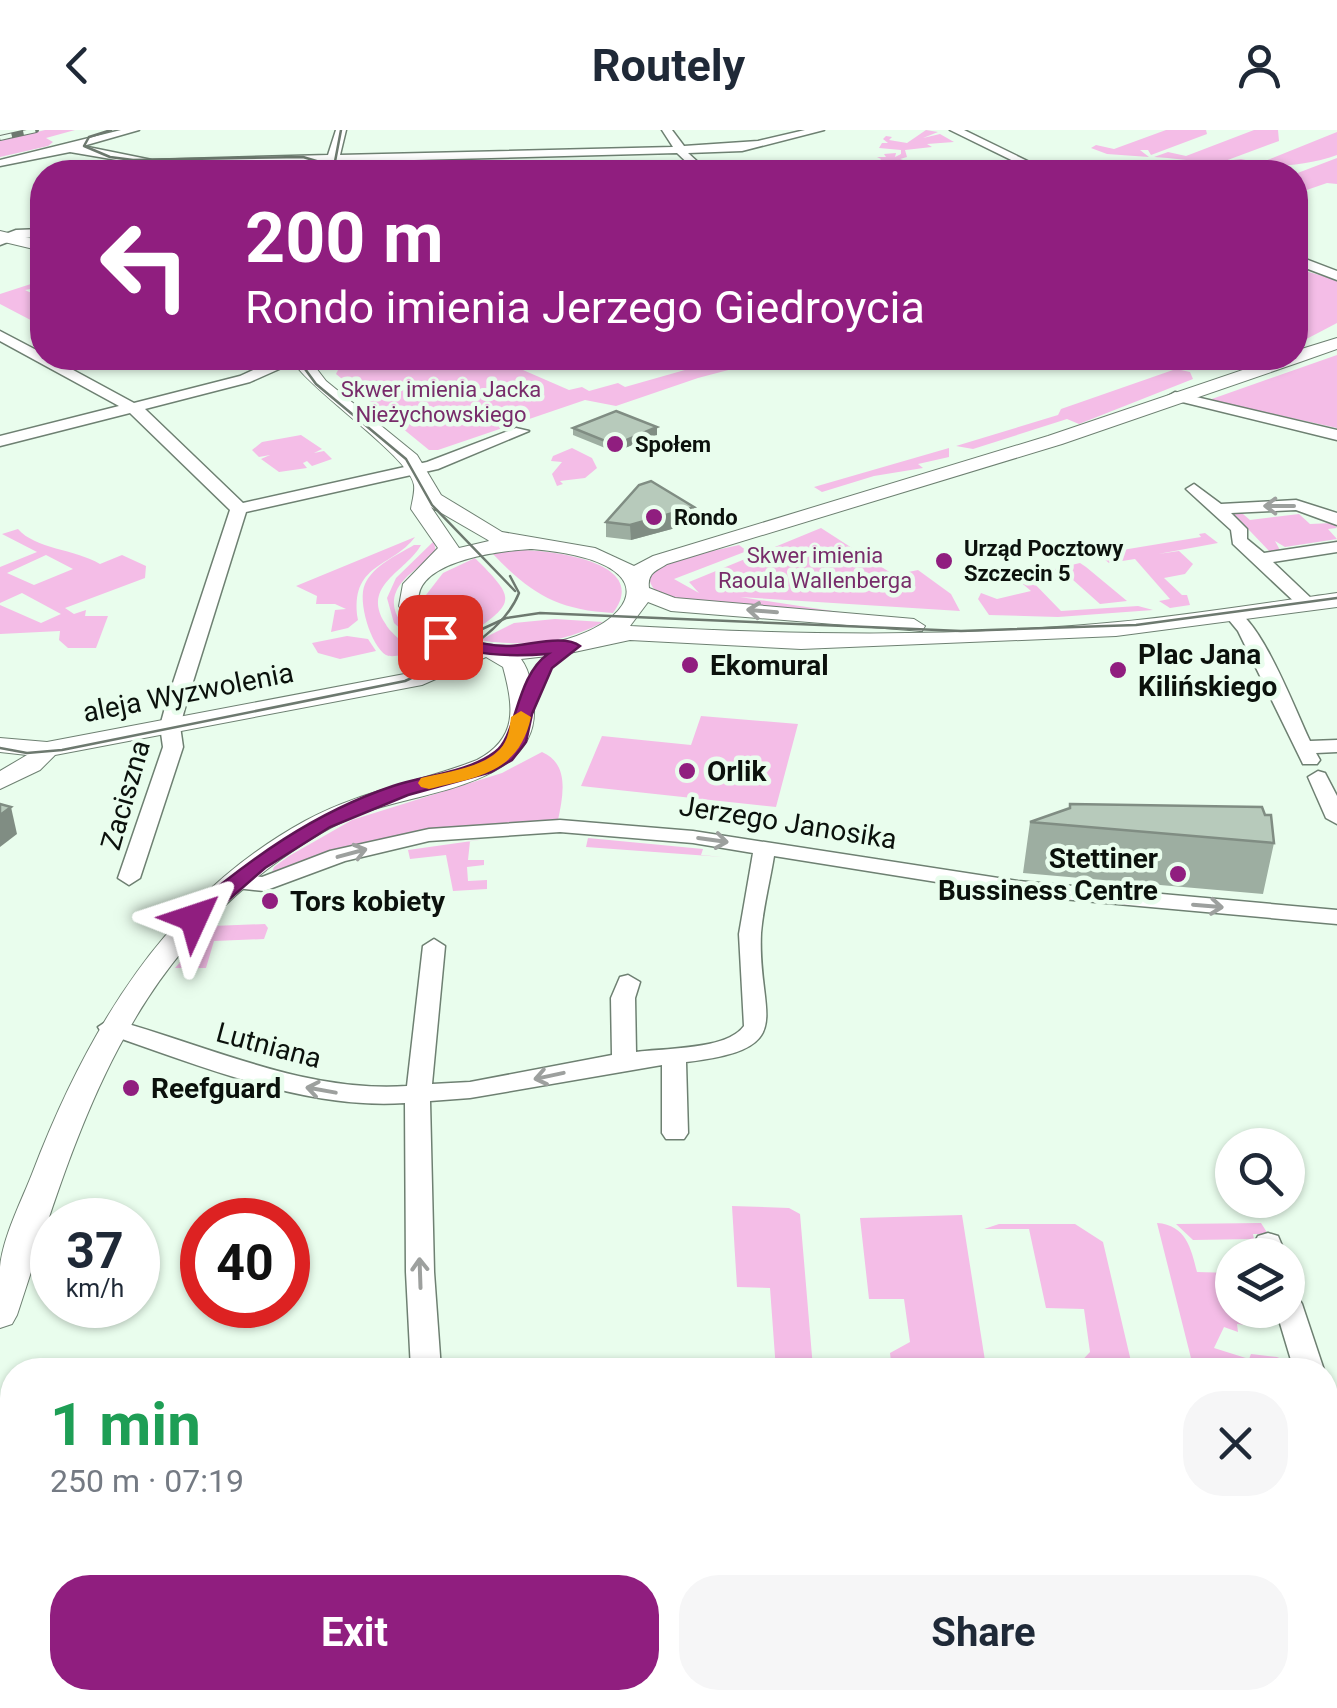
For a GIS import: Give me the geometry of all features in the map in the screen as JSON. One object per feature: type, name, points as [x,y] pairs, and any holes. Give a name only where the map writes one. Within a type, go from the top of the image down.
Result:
[{"type":"street","points":[[0,163],[58,149],[80,148],[134,130]]},
{"type":"street","points":[[334,158],[341,130]]},
{"type":"street","points":[[668,130],[688,160]]},
{"type":"street","points":[[697,160],[819,130]]},
{"type":"street","points":[[955,130],[1019,160]]},
{"type":"street","points":[[92,141],[135,160]]},
{"type":"street","points":[[257,160],[680,150],[757,144]]},
{"type":"street","points":[[1,238],[30,236]]},
{"type":"street","points":[[1,238],[30,244]]},
{"type":"street","points":[[1308,264],[1337,276]]},
{"type":"street","points":[[0,335],[30,351]]},
{"type":"street","points":[[1308,353],[1337,343]]},
{"type":"street","points":[[64,370],[134,408],[239,508],[421,476],[521,431]]},
{"type":"street","points":[[204,391],[271,370]]},
{"type":"street","points":[[0,441],[289,370]]},
{"type":"street","points":[[309,370],[421,476],[429,496],[495,536],[523,543],[627,555],[890,490]]},
{"type":"street","points":[[594,638],[628,617],[641,571],[660,560],[1054,440],[1255,370]]},
{"type":"street","points":[[1175,396],[1337,435]]},
{"type":"street","points":[[421,476],[420,509],[449,548],[419,578],[410,594],[411,611],[429,631],[454,643],[492,651],[534,652],[630,632],[818,642],[1105,630],[1337,600]]},
{"type":"street","points":[[1194,489],[1239,529],[1239,540],[1307,604]]},
{"type":"street","points":[[1217,510],[1309,506],[1337,520]]},
{"type":"street","name":"Zaciszna","points":[[129,878],[172,747],[170,726],[239,508]]},
{"type":"street","points":[[438,563],[476,549],[523,543]]},
{"type":"street","points":[[1260,559],[1337,547]]},
{"type":"street","points":[[596,553],[619,564],[637,587],[671,604],[963,634]]},
{"type":"street","points":[[1233,614],[1248,632],[1337,818]]},
{"type":"street","name":"aleja Wyzwolenia","points":[[380,685],[403,676],[424,660],[434,642],[429,631]]},
{"type":"street","points":[[0,1315],[72,1104],[110,1027],[170,942],[236,880],[284,845],[346,810],[497,761],[515,745],[522,714],[544,665],[570,646]]},
{"type":"street","points":[[492,651],[514,664],[522,714]]},
{"type":"street","name":"aleja Wyzwolenia","points":[[2,747],[47,749],[380,685],[431,675],[470,653],[492,651]]},
{"type":"street","points":[[1311,761],[1337,746]]},
{"type":"street","points":[[0,781],[31,765],[47,749]]},
{"type":"street","name":"Jerzego Janosika","points":[[236,880],[264,884],[319,862],[385,844],[496,828],[608,828],[765,847],[1018,888],[1337,917]]},
{"type":"street","name":"Lutniana","points":[[110,1027],[278,1082],[346,1094],[418,1096],[489,1088],[624,1060],[727,1049],[743,1042],[754,1030],[757,1014],[750,934],[765,847]]},
{"type":"street","points":[[425,1358],[418,1096],[434,946]]},
{"type":"street","points":[[624,1060],[623,998],[628,982]]},
{"type":"street","points":[[674,1056],[674,1133]]},
{"type":"street","points":[[1296,1328],[1305,1358]]},
{"type":"green space","points":[[45,130],[75,130],[46,138],[53,142],[48,146],[0,157],[0,141]]},
{"type":"green space","points":[[926,130],[938,132],[923,138],[940,134],[954,142],[905,150],[907,157],[900,159],[903,160],[877,157],[901,154],[901,150],[879,148],[888,143],[883,139],[886,136],[907,143]]},
{"type":"green space","points":[[1166,130],[1206,130],[1207,134],[1151,155],[1148,150],[1140,150],[1149,157],[1107,154],[1091,148],[1096,145],[1114,149]]},
{"type":"green space","points":[[1254,130],[1278,130],[1279,141],[1228,160],[1154,157],[1168,152],[1186,156]]},
{"type":"green space","points":[[1337,132],[1337,155],[1315,161],[1267,160]]},
{"type":"green space","points":[[1337,158],[1337,184],[1308,190],[1308,169]]},
{"type":"green space","points":[[1308,272],[1337,280],[1337,323],[1308,338]]},
{"type":"green space","points":[[30,284],[30,289],[25,290],[30,292],[30,320],[0,304],[0,294]]},
{"type":"green space","points":[[1337,355],[1337,428],[1209,400],[1294,370],[1308,370],[1308,365]]},
{"type":"green space","name":"Skwer imienia Jacka Nieżychowskiego","points":[[338,370],[523,370],[569,390],[582,387],[589,391],[618,383],[625,387],[685,370],[728,370],[616,406],[585,400],[438,450],[429,450],[336,374]]},
{"type":"green space","points":[[1173,370],[1190,372],[1193,379],[1079,424],[1067,419],[973,449],[956,446],[1058,415],[1061,409]]},
{"type":"green space","points":[[301,435],[322,449],[314,453],[324,451],[332,459],[312,466],[307,461],[303,463],[307,468],[279,472],[261,459],[270,455],[259,457],[252,450],[262,442]]},
{"type":"green space","points":[[572,448],[592,458],[597,468],[585,478],[560,481],[563,484],[557,486],[552,474],[562,462],[551,461],[553,456]]},
{"type":"green space","points":[[949,448],[949,457],[918,464],[923,468],[874,476],[822,492],[814,487]]},
{"type":"green space","points":[[1236,508],[1250,520],[1299,514],[1310,524],[1333,523],[1337,528],[1328,529],[1337,539],[1285,547],[1275,541],[1281,552],[1271,553],[1229,509]]},
{"type":"green space","name":"Skwer imienia Raoula Wallenberga","points":[[821,528],[894,575],[918,570],[951,594],[960,611],[740,597],[859,615],[675,599],[656,591],[651,584],[649,574],[676,559],[739,545],[747,551],[674,579],[699,593],[689,582]]},
{"type":"green space","points":[[18,529],[34,541],[100,564],[122,555],[146,566],[145,578],[65,608],[74,614],[86,610],[85,616],[108,616],[96,648],[68,648],[59,640],[60,631],[0,634],[0,605],[41,623],[61,614],[22,593],[0,603],[0,567],[37,552],[2,534]],"holes":[[[46,555],[73,569],[34,585],[7,573]]]},
{"type":"green space","points":[[1205,533],[1218,543],[1158,554],[1179,551],[1193,564],[1185,574],[1164,578],[1187,595],[1190,605],[1170,608],[1159,601],[1170,599],[1135,559],[1109,563],[1098,554],[1201,537],[1199,534]]},
{"type":"green space","points":[[415,537],[366,577],[357,601],[358,620],[348,628],[331,632],[335,610],[346,609],[335,604],[316,604],[317,596],[296,586]]},
{"type":"green space","points":[[434,541],[436,553],[404,580],[395,598],[399,619],[423,643],[414,658],[413,640],[394,623],[387,598],[396,578]]},
{"type":"green space","points":[[414,545],[421,545],[388,580],[378,599],[385,623],[406,647],[401,655],[388,656],[371,633],[363,592],[374,571]]},
{"type":"green space","points":[[523,550],[575,557],[609,571],[619,582],[621,596],[613,613],[575,608],[545,597],[492,553]]},
{"type":"green space","points":[[475,558],[498,583],[505,600],[495,615],[467,636],[434,618],[426,595],[443,573]]},
{"type":"green space","points":[[1080,563],[1127,601],[1100,604],[1063,571],[1042,572]]},
{"type":"green space","points":[[1028,577],[1061,611],[1138,606],[1153,610],[1058,617],[989,615],[978,599],[981,593],[997,599],[1031,591],[1017,579]]},
{"type":"green space","points":[[555,619],[603,622],[574,635],[543,642],[480,640],[514,623]]},
{"type":"green space","points":[[347,636],[368,639],[376,651],[340,659],[318,653],[312,643]]},
{"type":"green space","name":"Orlik","points":[[701,716],[798,724],[776,807],[581,786],[602,736],[691,745]]},
{"type":"green space","points":[[542,752],[551,757],[561,772],[563,791],[558,820],[474,827],[271,875],[274,867],[289,856],[352,820],[502,773]]},
{"type":"green space","points":[[588,838],[703,849],[701,855],[723,857],[586,847]]},
{"type":"green space","points":[[470,841],[468,860],[484,860],[484,865],[467,867],[468,881],[487,880],[487,889],[453,891],[446,855],[410,859],[408,850]]},
{"type":"green space","points":[[265,924],[268,928],[264,939],[214,941],[206,968],[175,968],[212,926]]},
{"type":"green space","points":[[732,1206],[789,1208],[800,1214],[812,1358],[775,1358],[770,1288],[737,1287]]},
{"type":"green space","points":[[962,1215],[985,1358],[891,1358],[890,1353],[910,1342],[904,1299],[869,1299],[860,1218]]},
{"type":"green space","points":[[1157,1223],[1181,1233],[1197,1272],[1215,1273],[1215,1328],[1224,1328],[1214,1348],[1246,1358],[1191,1358]]},
{"type":"green space","points":[[1261,1223],[1268,1234],[1193,1240],[1176,1224]]},
{"type":"green space","points":[[999,1224],[1075,1224],[1103,1242],[1130,1358],[1084,1358],[1090,1352],[1084,1309],[1046,1308],[1029,1229],[984,1229]]},
{"type":"green space","points":[[1251,1354],[1277,1357],[1279,1358],[1249,1358]]},
{"type":"building","name":"Społem","points":[[616,411],[657,427],[615,445],[573,428]]},
{"type":"building","points":[[651,481],[694,507],[630,525],[606,522],[639,485]]},
{"type":"building","points":[[1070,804],[1262,807],[1265,815],[1271,815],[1274,843],[1030,822],[1070,808]]},
{"type":"tram line","points":[[111,130],[89,137],[84,146],[110,157],[133,160]]},
{"type":"tram line","points":[[335,160],[341,130]]},
{"type":"tram line","points":[[133,160],[313,160]]},
{"type":"tram line","points":[[306,370],[316,384],[406,459],[432,505],[515,591]]},
{"type":"tram line","points":[[502,620],[519,593],[510,576]]},
{"type":"tram line","points":[[502,620],[540,613],[961,631],[1136,625],[1337,598]]},
{"type":"tram line","points":[[0,748],[27,753],[62,750],[405,681],[454,657],[502,620]]},
{"type":"tram line","points":[[480,630],[502,620]]},
{"type":"railway","points":[[0,138],[36,130]]},
{"type":"slow traffic","points":[[429,783],[484,767],[504,756],[516,742],[521,717]]},
{"type":"place","name":"Społem","points":[[615,444]]},
{"type":"place","name":"Rondo","points":[[654,517]]},
{"type":"place","name":"Urząd Pocztowy Szczecin 5","points":[[944,561]]},
{"type":"place","name":"Ekomural","points":[[690,665]]},
{"type":"place","name":"Plac Jana Kilińskiego","points":[[1118,670]]},
{"type":"place","name":"Orlik","points":[[687,771]]},
{"type":"place","name":"Stettiner Bussiness Centre","points":[[1178,874]]},
{"type":"place","name":"Tors kobiety","points":[[270,901]]},
{"type":"place","name":"Reefguard","points":[[131,1088]]},
{"type":"route","points":[[194,918],[258,864],[323,822],[400,790],[484,767],[504,756],[516,742],[522,714],[544,665],[570,646],[506,652],[470,647],[440,637]]}]
